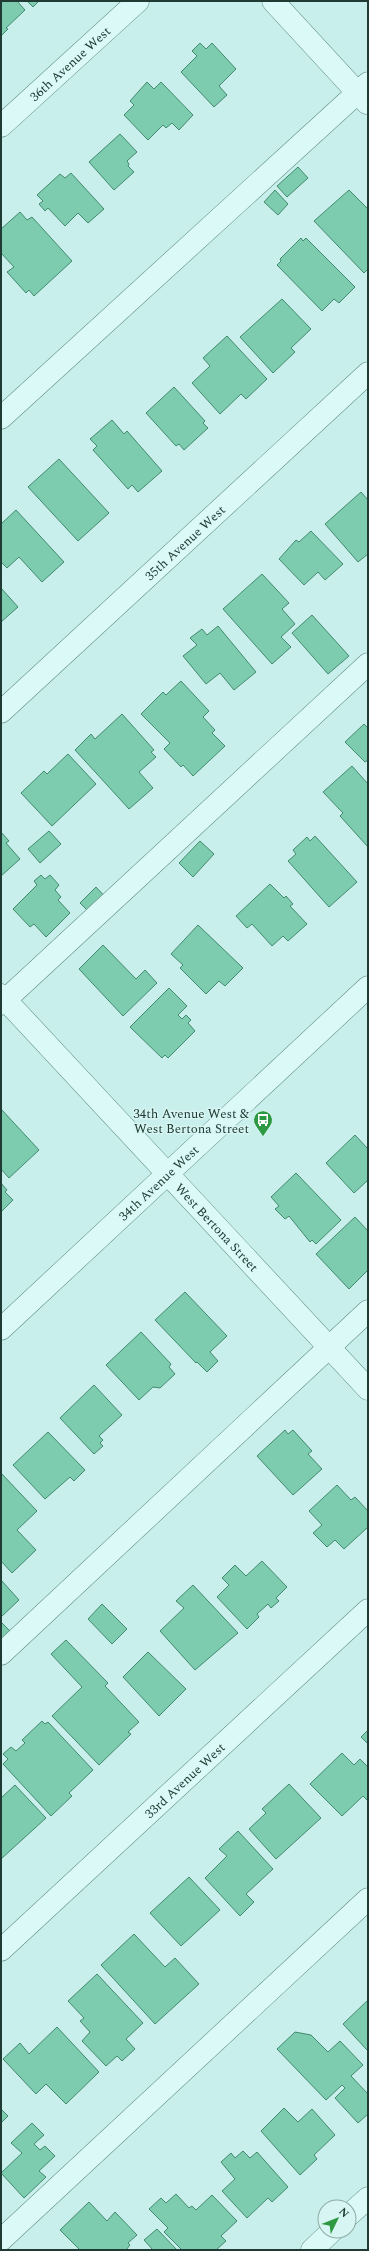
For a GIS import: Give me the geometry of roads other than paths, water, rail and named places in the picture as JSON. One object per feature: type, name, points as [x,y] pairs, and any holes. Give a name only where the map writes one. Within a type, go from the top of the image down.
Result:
[{"type":"street","name":"36th Avenue West","points":[[1,126],[138,1]]},
{"type":"street","points":[[1,418],[365,94],[273,1]]},
{"type":"street","name":"35th Avenue West","points":[[1,712],[368,373]]},
{"type":"street","points":[[2,1000],[368,664]]},
{"type":"street","name":"34th Avenue West","points":[[1,1329],[368,987]]},
{"type":"street","name":"West Bertona Street","points":[[2,1000],[168,1174],[368,1389]]},
{"type":"street","points":[[1,1654],[368,1311]]},
{"type":"street","name":"33rd Avenue West","points":[[1,1950],[368,1610]]},
{"type":"street","points":[[1,2240],[368,1899]]},
{"type":"street","points":[[357,2208],[368,2198]]},
{"type":"street","points":[[312,2250],[324,2239]]},
{"type":"place","name":"34th Avenue West & West Bertona Street","points":[[263,1137]]}]
